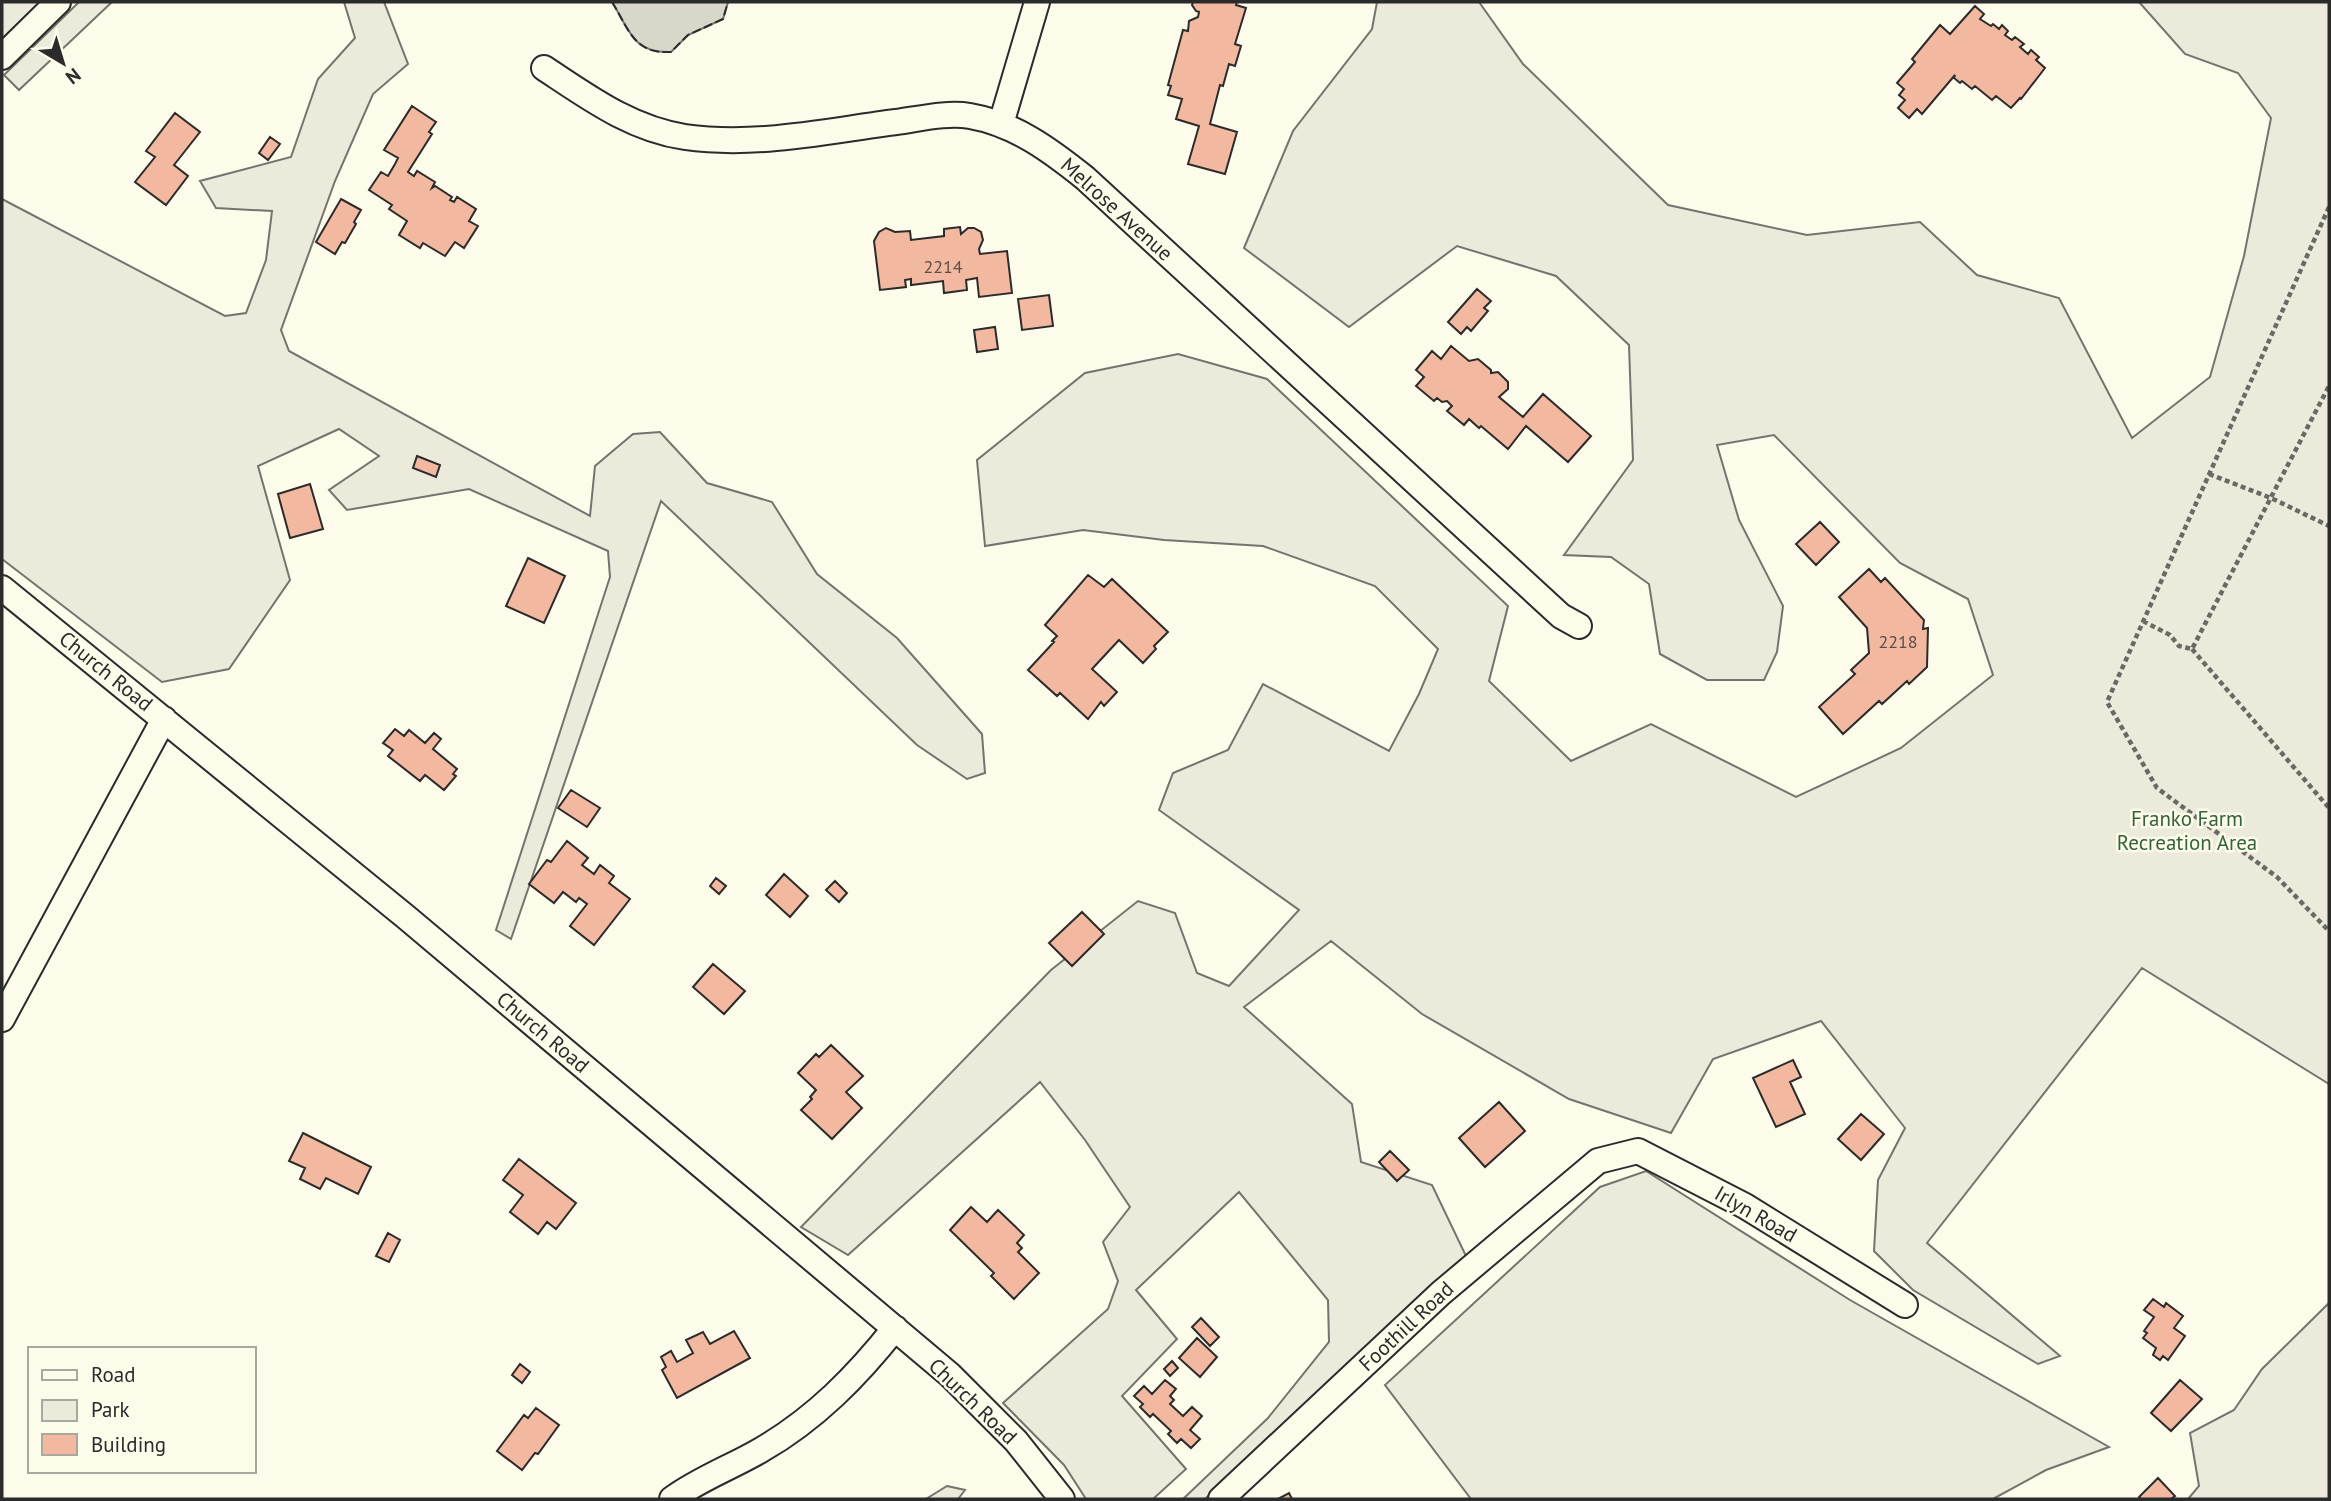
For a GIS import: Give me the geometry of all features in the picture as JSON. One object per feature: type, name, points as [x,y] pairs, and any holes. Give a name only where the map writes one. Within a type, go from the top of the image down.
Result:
[{"type":"street","points":[[2,57],[58,2]]},
{"type":"street","points":[[1001,124],[1037,2]]},
{"type":"street","name":"Melrose Avenue","points":[[544,68],[605,109],[641,125],[682,137],[728,141],[778,138],[967,115],[1001,124],[1030,137],[1085,178],[1560,616],[1579,626]]},
{"type":"street","name":"Church Road","points":[[2,588],[406,917],[895,1328],[961,1385],[1016,1441],[1062,1499]]},
{"type":"street","points":[[2,1019],[164,719]]},
{"type":"street","name":"Irlyn Road","points":[[1598,1161],[1638,1151],[1745,1206],[1905,1306]]},
{"type":"street","name":"Foothill Road","points":[[1221,1499],[1441,1293],[1598,1161]]},
{"type":"street","points":[[672,1499],[789,1433],[847,1385],[895,1328]]},
{"type":"path","points":[[2329,207],[2107,702],[2157,788],[2277,877],[2329,931]]},
{"type":"path","points":[[2192,649],[2329,386]]},
{"type":"path","points":[[2209,474],[2271,498],[2329,526]]},
{"type":"path","points":[[2143,621],[2170,635],[2179,646],[2192,649],[2329,808]]},
{"type":"green space","points":[[2,2],[48,2],[2,46]]},
{"type":"green space","points":[[79,2],[112,2],[19,90],[4,75]]},
{"type":"green space","points":[[344,2],[384,2],[408,64],[373,94],[335,181],[281,330],[289,351],[590,516],[595,466],[633,434],[660,432],[707,483],[772,502],[817,574],[897,638],[982,734],[985,773],[967,779],[917,745],[661,501],[511,939],[496,930],[610,577],[608,551],[469,489],[347,510],[329,490],[379,456],[339,429],[258,466],[290,580],[229,669],[162,682],[2,559],[2,199],[225,316],[246,313],[266,260],[272,211],[216,208],[200,181],[291,157],[318,79],[355,38]]},
{"type":"green space","name":"Franko Farm Recreation Area","points":[[1377,2],[1479,2],[1523,64],[1668,205],[1807,235],[1920,222],[1977,275],[2059,298],[2132,438],[2210,377],[2244,256],[2271,118],[2238,73],[2185,54],[2139,2],[2329,2],[2329,1084],[2142,968],[1927,1243],[2060,1356],[2038,1364],[1913,1290],[1874,1251],[1878,1180],[1905,1128],[1821,1021],[1713,1059],[1671,1133],[1569,1099],[1422,1014],[1331,941],[1244,1007],[1352,1104],[1361,1162],[1432,1185],[1466,1256],[1205,1499],[1183,1499],[1268,1418],[1329,1342],[1328,1300],[1239,1192],[1136,1290],[1177,1339],[1122,1396],[1186,1469],[1153,1499],[1086,1499],[1064,1465],[1003,1403],[1108,1309],[1118,1281],[1103,1242],[1130,1207],[1085,1140],[1040,1082],[848,1255],[801,1227],[1051,970],[1138,901],[1175,913],[1197,973],[1229,986],[1299,910],[1159,810],[1173,773],[1228,750],[1263,684],[1389,751],[1419,694],[1438,649],[1375,586],[1263,546],[1164,540],[1083,530],[985,546],[977,460],[1085,373],[1178,354],[1267,379],[1508,606],[1489,681],[1571,761],[1651,724],[1796,797],[1901,748],[1993,675],[1968,599],[1900,563],[1774,435],[1717,445],[1739,520],[1783,606],[1777,652],[1764,680],[1707,680],[1660,654],[1649,584],[1611,557],[1564,555],[1633,460],[1629,345],[1556,276],[1457,246],[1349,327],[1244,248],[1293,131],[1372,29]]},
{"type":"green space","points":[[1646,1171],[1850,1300],[2109,1447],[2046,1470],[1993,1499],[1471,1499],[1385,1385],[1600,1187]]},
{"type":"green space","points":[[2329,1303],[2329,1499],[2188,1499],[2199,1486],[2190,1433],[2234,1410],[2262,1369]]},
{"type":"green space","points":[[947,1486],[965,1490],[958,1499],[926,1499]]},
{"type":"shaded area","points":[[612,2],[728,2],[723,19],[688,35],[671,52],[658,52],[648,49],[634,38]]},
{"type":"building","points":[[1193,2],[1237,2],[1236,5],[1246,8],[1235,44],[1241,46],[1235,66],[1229,64],[1223,86],[1220,85],[1210,124],[1237,132],[1225,174],[1188,164],[1199,126],[1176,119],[1182,99],[1168,95],[1171,86],[1168,85],[1183,30],[1188,31],[1189,21],[1198,17],[1199,12],[1192,5]]},
{"type":"building","points":[[1975,6],[1984,14],[1980,19],[1999,29],[2002,25],[2008,31],[2005,35],[2012,40],[2015,37],[2024,44],[2020,47],[2028,54],[2031,50],[2039,57],[2036,60],[2045,68],[2011,108],[1996,96],[1992,100],[1975,86],[1972,89],[1962,81],[1960,83],[1954,78],[1955,75],[1922,114],[1917,109],[1909,118],[1898,108],[1905,100],[1899,95],[1904,89],[1897,83],[1915,62],[1912,59],[1940,25],[1950,34]]},
{"type":"building","points":[[412,106],[436,122],[429,132],[432,134],[408,172],[414,176],[417,171],[435,182],[432,188],[435,186],[452,197],[450,200],[454,202],[457,197],[476,209],[469,221],[478,226],[464,248],[455,242],[445,256],[423,243],[420,248],[399,235],[407,221],[389,209],[392,205],[369,190],[381,172],[388,176],[395,164],[398,158],[384,150]]},
{"type":"building","points":[[175,113],[200,132],[174,165],[188,176],[166,205],[135,182],[155,157],[146,151]]},
{"type":"building","points":[[270,137],[280,144],[268,160],[259,153]]},
{"type":"building","points":[[341,199],[361,210],[345,243],[342,242],[335,254],[316,242]]},
{"type":"building","points":[[960,227],[961,234],[968,228],[981,232],[983,240],[980,254],[1007,251],[1012,293],[979,297],[977,278],[966,280],[967,290],[944,293],[943,281],[911,285],[911,279],[905,280],[906,287],[880,290],[874,241],[879,232],[886,228],[895,232],[910,231],[911,240],[944,236],[944,229]]},
{"type":"building","points":[[1477,289],[1491,301],[1484,308],[1488,311],[1471,331],[1467,327],[1461,334],[1448,322]]},
{"type":"building","points":[[1049,295],[1053,326],[1022,330],[1018,299]]},
{"type":"building","points":[[995,327],[998,349],[977,352],[974,330]]},
{"type":"building","points":[[1451,346],[1469,361],[1478,359],[1491,373],[1498,372],[1508,382],[1508,389],[1499,397],[1523,417],[1543,394],[1591,436],[1568,462],[1526,426],[1508,449],[1469,419],[1464,425],[1447,411],[1452,406],[1447,401],[1442,402],[1437,398],[1434,401],[1416,386],[1424,377],[1416,370],[1432,351],[1441,359]]},
{"type":"building","points":[[417,456],[440,465],[436,477],[413,468]]},
{"type":"building","points":[[310,484],[323,529],[290,538],[278,494]]},
{"type":"building","points":[[1820,522],[1839,542],[1816,565],[1796,544]]},
{"type":"building","points":[[528,558],[565,576],[544,623],[506,606]]},
{"type":"building","points":[[1869,569],[1881,582],[1885,578],[1924,620],[1923,629],[1928,628],[1927,667],[1882,704],[1879,701],[1843,734],[1819,707],[1855,674],[1851,670],[1869,653],[1867,628],[1839,597]]},
{"type":"building","points":[[1088,575],[1104,587],[1112,579],[1168,632],[1154,646],[1156,649],[1143,663],[1119,640],[1092,669],[1117,692],[1104,706],[1101,702],[1088,719],[1060,693],[1057,696],[1028,670],[1057,636],[1045,625]]},
{"type":"building","points":[[395,729],[404,736],[409,730],[425,743],[434,733],[441,739],[433,749],[457,769],[453,774],[456,776],[444,790],[425,775],[420,781],[388,756],[393,750],[383,743]]},
{"type":"building","points":[[571,790],[600,808],[587,827],[558,808]]},
{"type":"building","points":[[567,841],[588,858],[582,865],[594,874],[600,865],[614,876],[609,883],[630,899],[594,945],[570,926],[587,904],[579,898],[576,902],[563,892],[554,903],[529,884],[547,860],[551,862]]},
{"type":"building","points":[[784,874],[808,896],[790,917],[766,895]]},
{"type":"building","points":[[716,878],[726,886],[719,894],[710,886]]},
{"type":"building","points":[[835,881],[847,893],[839,902],[826,890]]},
{"type":"building","points":[[1082,912],[1104,934],[1072,966],[1049,943]]},
{"type":"building","points":[[713,964],[745,991],[724,1014],[693,987]]},
{"type":"building","points":[[831,1045],[863,1076],[846,1092],[862,1108],[832,1139],[801,1110],[812,1099],[810,1097],[816,1090],[798,1073],[816,1054],[819,1057]]},
{"type":"building","points":[[1793,1060],[1801,1077],[1790,1082],[1805,1114],[1776,1127],[1753,1078]]},
{"type":"building","points":[[1499,1102],[1525,1131],[1485,1167],[1459,1138]]},
{"type":"building","points":[[1861,1114],[1884,1134],[1861,1160],[1838,1139]]},
{"type":"building","points":[[303,1133],[371,1167],[358,1194],[326,1178],[320,1189],[300,1179],[305,1168],[289,1161]]},
{"type":"building","points":[[1390,1151],[1409,1170],[1397,1181],[1379,1162]]},
{"type":"building","points":[[519,1159],[576,1203],[556,1229],[547,1222],[538,1234],[510,1212],[523,1195],[503,1180]]},
{"type":"building","points":[[971,1207],[987,1222],[998,1210],[1024,1235],[1017,1243],[1022,1248],[1018,1252],[1039,1273],[1014,1299],[991,1276],[994,1273],[950,1230]]},
{"type":"building","points":[[388,1233],[400,1240],[389,1262],[376,1256]]},
{"type":"building","points":[[2153,1299],[2164,1307],[2166,1303],[2183,1316],[2174,1328],[2185,1336],[2168,1360],[2163,1356],[2160,1360],[2153,1355],[2156,1348],[2143,1338],[2147,1333],[2144,1331],[2154,1317],[2144,1310]]},
{"type":"building","points":[[1201,1318],[1219,1337],[1210,1346],[1192,1327]]},
{"type":"building","points":[[734,1331],[750,1358],[677,1398],[662,1370],[666,1367],[661,1357],[671,1351],[677,1362],[693,1353],[686,1340],[703,1332],[710,1344]]},
{"type":"building","points":[[1197,1338],[1217,1357],[1200,1377],[1179,1358]]},
{"type":"building","points":[[1172,1361],[1178,1368],[1170,1376],[1164,1369]]},
{"type":"building","points":[[520,1364],[530,1372],[522,1383],[512,1375]]},
{"type":"building","points":[[1165,1380],[1176,1389],[1170,1396],[1174,1400],[1170,1404],[1183,1416],[1192,1407],[1202,1416],[1190,1430],[1200,1439],[1191,1448],[1181,1439],[1177,1443],[1168,1434],[1171,1431],[1153,1414],[1150,1417],[1140,1407],[1143,1404],[1134,1396],[1144,1386],[1152,1394]]},
{"type":"building","points":[[2180,1380],[2202,1399],[2171,1431],[2151,1413]]},
{"type":"building","points":[[536,1408],[559,1425],[538,1454],[535,1453],[522,1470],[497,1451],[524,1415],[528,1418]]},
{"type":"building","points":[[2158,1478],[2175,1496],[2171,1499],[2141,1499],[2139,1497]]},
{"type":"building","points":[[1289,1493],[1292,1499],[1278,1499]]},
{"type":"fence","points":[[612,2],[634,38],[648,49],[658,52],[671,52],[688,35],[723,19],[728,2]]}]
